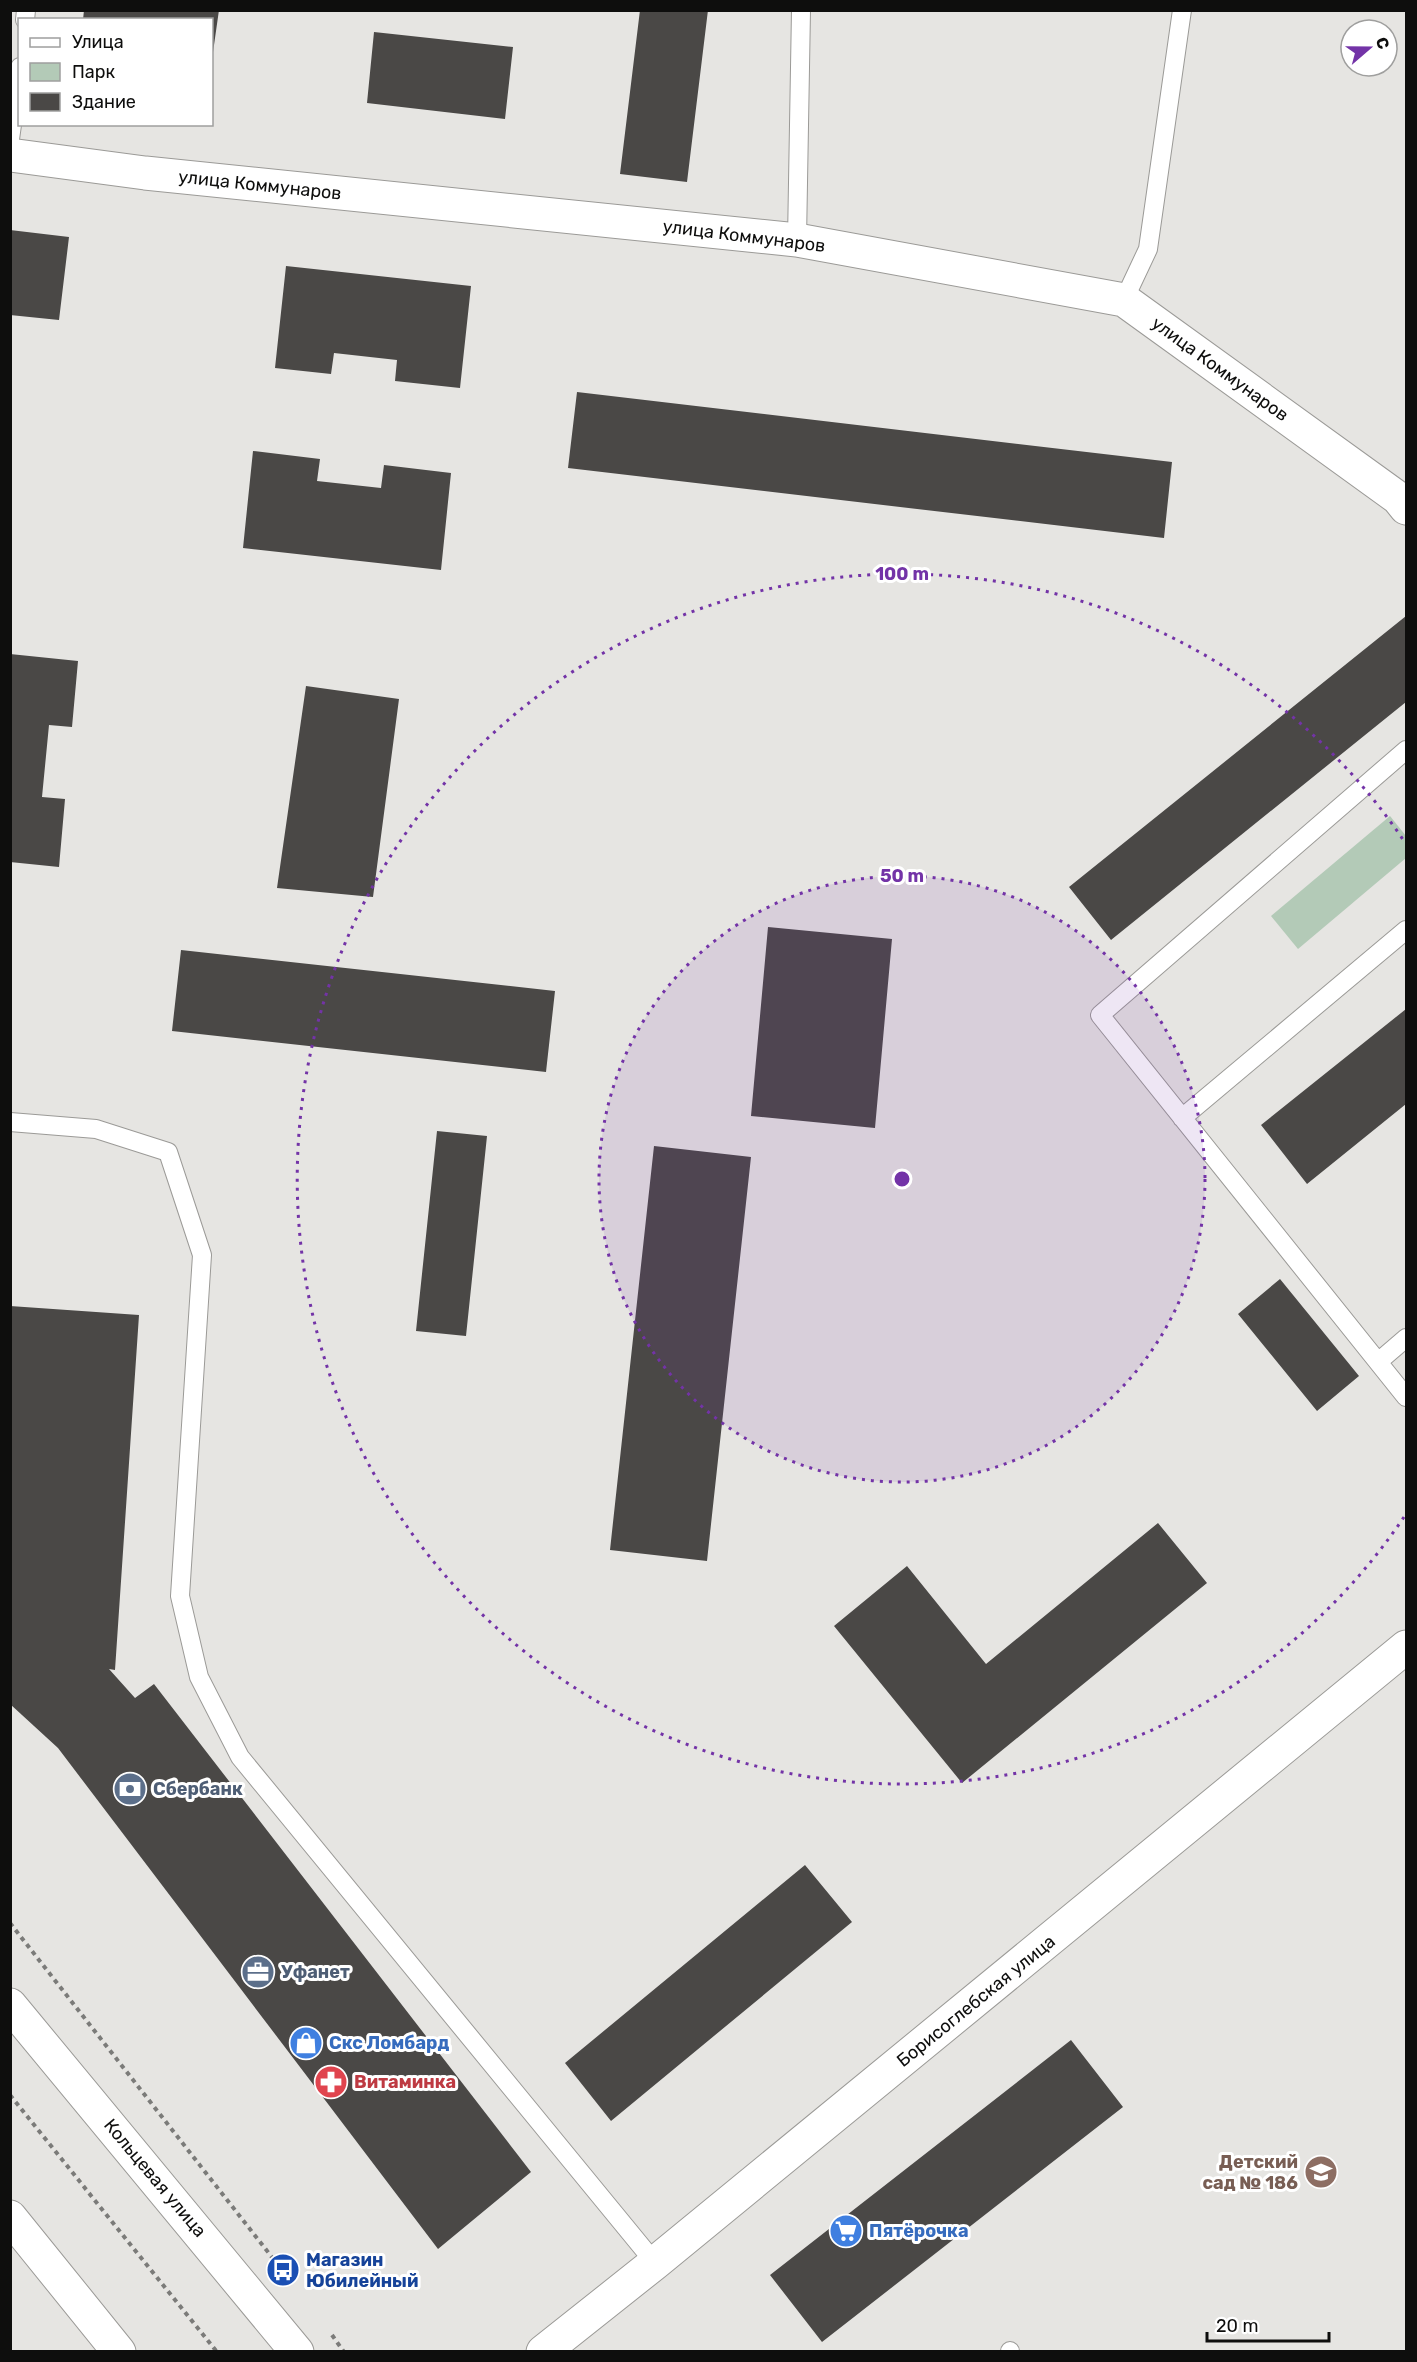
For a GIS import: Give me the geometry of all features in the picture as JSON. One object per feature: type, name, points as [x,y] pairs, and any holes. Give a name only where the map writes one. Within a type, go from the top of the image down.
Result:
[{"type":"street","name":"улица Коммунаров","points":[[10,155],[145,173],[797,240],[1124,300],[1398,498],[1407,508]]},
{"type":"street","name":"Борисоглебская улица","points":[[543,2352],[655,2263],[1407,1647]]},
{"type":"street","name":"Кольцевая улица","points":[[10,2005],[297,2352]]},
{"type":"street","points":[[10,2217],[119,2352]]},
{"type":"lane","points":[[797,240],[801,10]]},
{"type":"lane","points":[[1124,300],[1148,249],[1182,10]]},
{"type":"lane","points":[[10,139],[18,81]]},
{"type":"lane","points":[[1407,750],[1100,1015],[1407,1397]]},
{"type":"lane","points":[[1182,1118],[1407,930]]},
{"type":"lane","points":[[10,1122],[96,1129],[168,1152],[202,1255],[180,1596],[199,1677],[240,1757],[655,2263]]},
{"type":"lane","points":[[1378,1362],[1407,1338]]},
{"type":"path","points":[[10,1923],[296,2288]]},
{"type":"path","points":[[10,2095],[217,2352]]},
{"type":"path","points":[[331,2333],[345,2352]]},
{"type":"green space","points":[[1390,816],[1406,836],[1406,858],[1298,949],[1271,916]]},
{"type":"building","points":[[84,10],[219,10],[213,52],[213,18],[83,18]]},
{"type":"building","points":[[640,10],[708,10],[687,182],[620,174]]},
{"type":"building","points":[[374,32],[513,47],[505,119],[367,103]]},
{"type":"building","points":[[10,230],[69,237],[59,320],[10,315]]},
{"type":"building","points":[[286,266],[471,286],[460,388],[395,381],[397,360],[334,353],[331,374],[275,368]]},
{"type":"building","points":[[577,392],[1172,462],[1164,538],[568,468]]},
{"type":"building","points":[[253,451],[320,459],[317,481],[381,488],[384,465],[451,473],[441,570],[243,548]]},
{"type":"building","points":[[1406,616],[1406,702],[1111,940],[1069,887]]},
{"type":"building","points":[[10,654],[78,661],[72,727],[49,725],[42,797],[65,799],[59,867],[10,862]]},
{"type":"building","points":[[306,686],[399,699],[373,897],[277,888]]},
{"type":"building","points":[[768,927],[892,939],[875,1128],[751,1116]]},
{"type":"building","points":[[181,950],[555,991],[546,1072],[172,1031]]},
{"type":"building","points":[[1406,1009],[1406,1104],[1307,1184],[1261,1125]]},
{"type":"building","points":[[437,1131],[487,1136],[466,1336],[416,1331]]},
{"type":"building","points":[[654,1146],[751,1157],[707,1561],[610,1550]]},
{"type":"building","points":[[1280,1279],[1359,1376],[1317,1411],[1238,1314]]},
{"type":"building","points":[[10,1306],[139,1315],[115,1670],[109,1669],[135,1698],[154,1684],[531,2172],[438,2249],[58,1748],[10,1704]]},
{"type":"building","points":[[1158,1523],[1207,1583],[962,1783],[834,1626],[907,1566],[986,1664]]},
{"type":"building","points":[[805,1865],[852,1922],[611,2121],[565,2063]]},
{"type":"building","points":[[1071,2040],[1123,2107],[822,2342],[770,2275]]},
{"type":"place","name":"Сбербанк","points":[[130,1789]]},
{"type":"place","name":"Уфанет","points":[[258,1972]]},
{"type":"place","name":"Скс Ломбард","points":[[306,2043]]},
{"type":"place","name":"Витаминка","points":[[331,2082]]},
{"type":"place","name":"Детский сад № 186","points":[[1321,2172]]},
{"type":"place","name":"Пятёрочка","points":[[846,2231]]},
{"type":"place","name":"Магазин Юбилейный","points":[[283,2270]]}]
